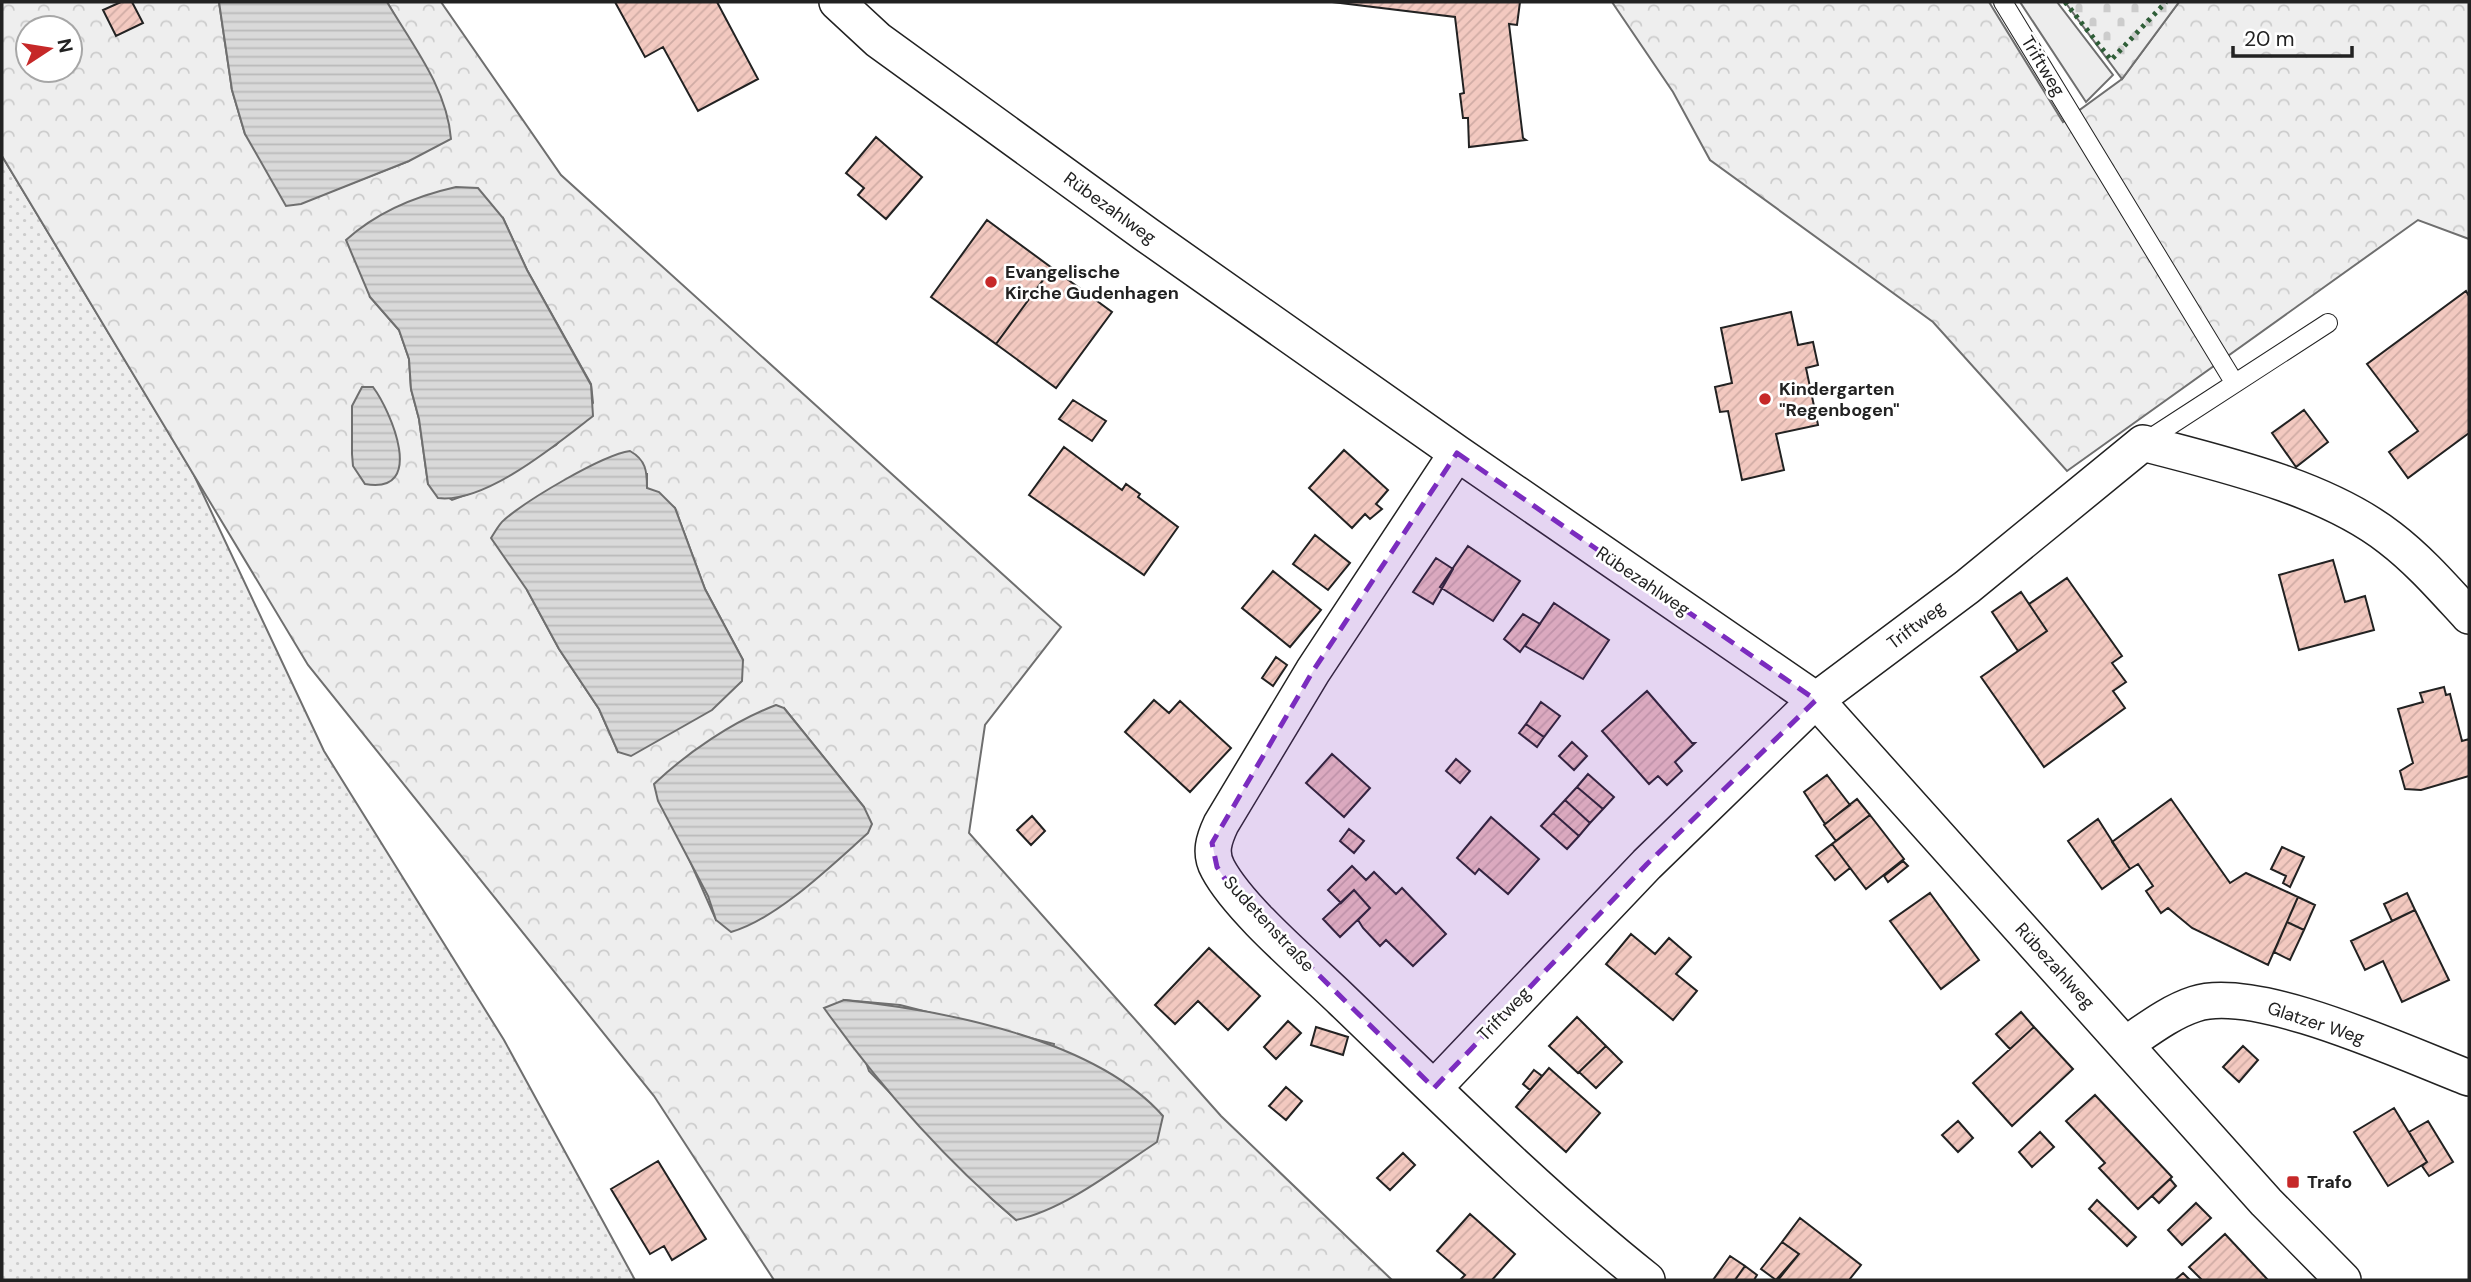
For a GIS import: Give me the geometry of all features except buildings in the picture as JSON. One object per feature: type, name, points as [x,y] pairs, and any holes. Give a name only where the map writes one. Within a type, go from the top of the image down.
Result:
[{"type":"street","name":"Rübezahlweg","points":[[837,2],[878,40],[1457,453],[1816,700],[2266,1202],[2343,1280]]},
{"type":"street","points":[[2143,443],[2285,485],[2360,517],[2414,559],[2469,616]]},
{"type":"street","name":"Triftweg","points":[[1434,1088],[1647,864],[1816,700],[1967,587],[2143,443]]},
{"type":"street","name":"Sudetenstraße","points":[[1457,453],[1313,671],[1212,843],[1217,867],[1233,891],[1434,1088],[1595,1239],[1647,1280]]},
{"type":"street","name":"Glatzer Weg","points":[[2126,1044],[2175,1013],[2195,1004],[2219,999],[2247,1002],[2300,1014],[2469,1078]]},
{"type":"lane","name":"Triftweg","points":[[2003,2],[2234,382]]},
{"type":"lane","points":[[2143,443],[2328,323]]},
{"type":"highlighted area","points":[[1457,453],[1816,700],[1647,864],[1434,1088],[1233,891],[1217,867],[1212,843],[1313,671]]},
{"type":"green space","points":[[2,2],[219,2],[232,90],[245,134],[301,203],[409,161],[437,89],[387,2],[441,2],[561,175],[1061,627],[985,725],[969,833],[1221,1116],[1392,1280],[774,1280],[654,1096],[308,665],[2,156]],"holes":[[[503,218],[527,270],[591,384],[593,403],[556,445],[482,489],[452,500],[428,484],[419,419],[411,389],[409,359],[399,330],[370,297]],[[578,474],[647,474],[647,488],[675,508],[705,589],[743,660],[618,752],[599,709],[559,649],[527,590],[518,512]],[[784,708],[864,807],[716,920],[678,834]],[[844,1000],[900,1005],[1054,1044],[1016,1220],[993,1200],[869,1071]]]},
{"type":"green space","points":[[1612,2],[1989,2],[2063,122],[2122,79],[2179,2],[2469,2],[2469,239],[2418,220],[2067,471],[1933,322],[1710,160],[1673,92]]},
{"type":"green space","points":[[2065,2],[2179,2],[2122,79]]},
{"type":"green space","points":[[2,156],[193,473],[324,751],[504,1040],[635,1280],[2,1280]]},
{"type":"shaded area","points":[[219,2],[387,2],[436,84],[448,120],[451,139],[409,161],[301,204],[286,206],[245,134],[232,90]]},
{"type":"shaded area","points":[[2020,2],[2057,2],[2113,75],[2086,102]]},
{"type":"shaded area","points":[[456,187],[478,188],[503,218],[527,270],[591,385],[593,416],[541,456],[498,482],[477,492],[438,498],[428,484],[419,419],[411,389],[409,359],[399,330],[370,297],[346,240],[371,221],[398,206]]},
{"type":"shaded area","points":[[362,387],[373,387],[395,431],[400,464],[395,477],[384,484],[365,484],[353,466],[352,406]]},
{"type":"shaded area","points":[[630,451],[644,466],[647,488],[659,492],[675,508],[705,589],[743,660],[742,681],[712,710],[631,756],[618,752],[599,709],[559,649],[527,590],[491,538],[504,520],[547,490],[584,469]]},
{"type":"shaded area","points":[[776,705],[784,708],[864,807],[872,824],[868,833],[803,890],[767,916],[731,932],[716,920],[708,896],[658,801],[654,784],[711,739]]},
{"type":"shaded area","points":[[844,1000],[971,1021],[1058,1048],[1098,1067],[1134,1089],[1163,1116],[1157,1142],[1071,1198],[1016,1220],[938,1146],[867,1065],[824,1008]]},
{"type":"hedge","points":[[2065,2],[2111,60],[2166,2]]},
{"type":"place","name":"Evangelische Kirche Gudenhagen","points":[[991,282]]},
{"type":"place","name":"Kindergarten \"Regenbogen\"","points":[[1765,399]]},
{"type":"place","name":"Trafo","points":[[2293,1182]]}]
